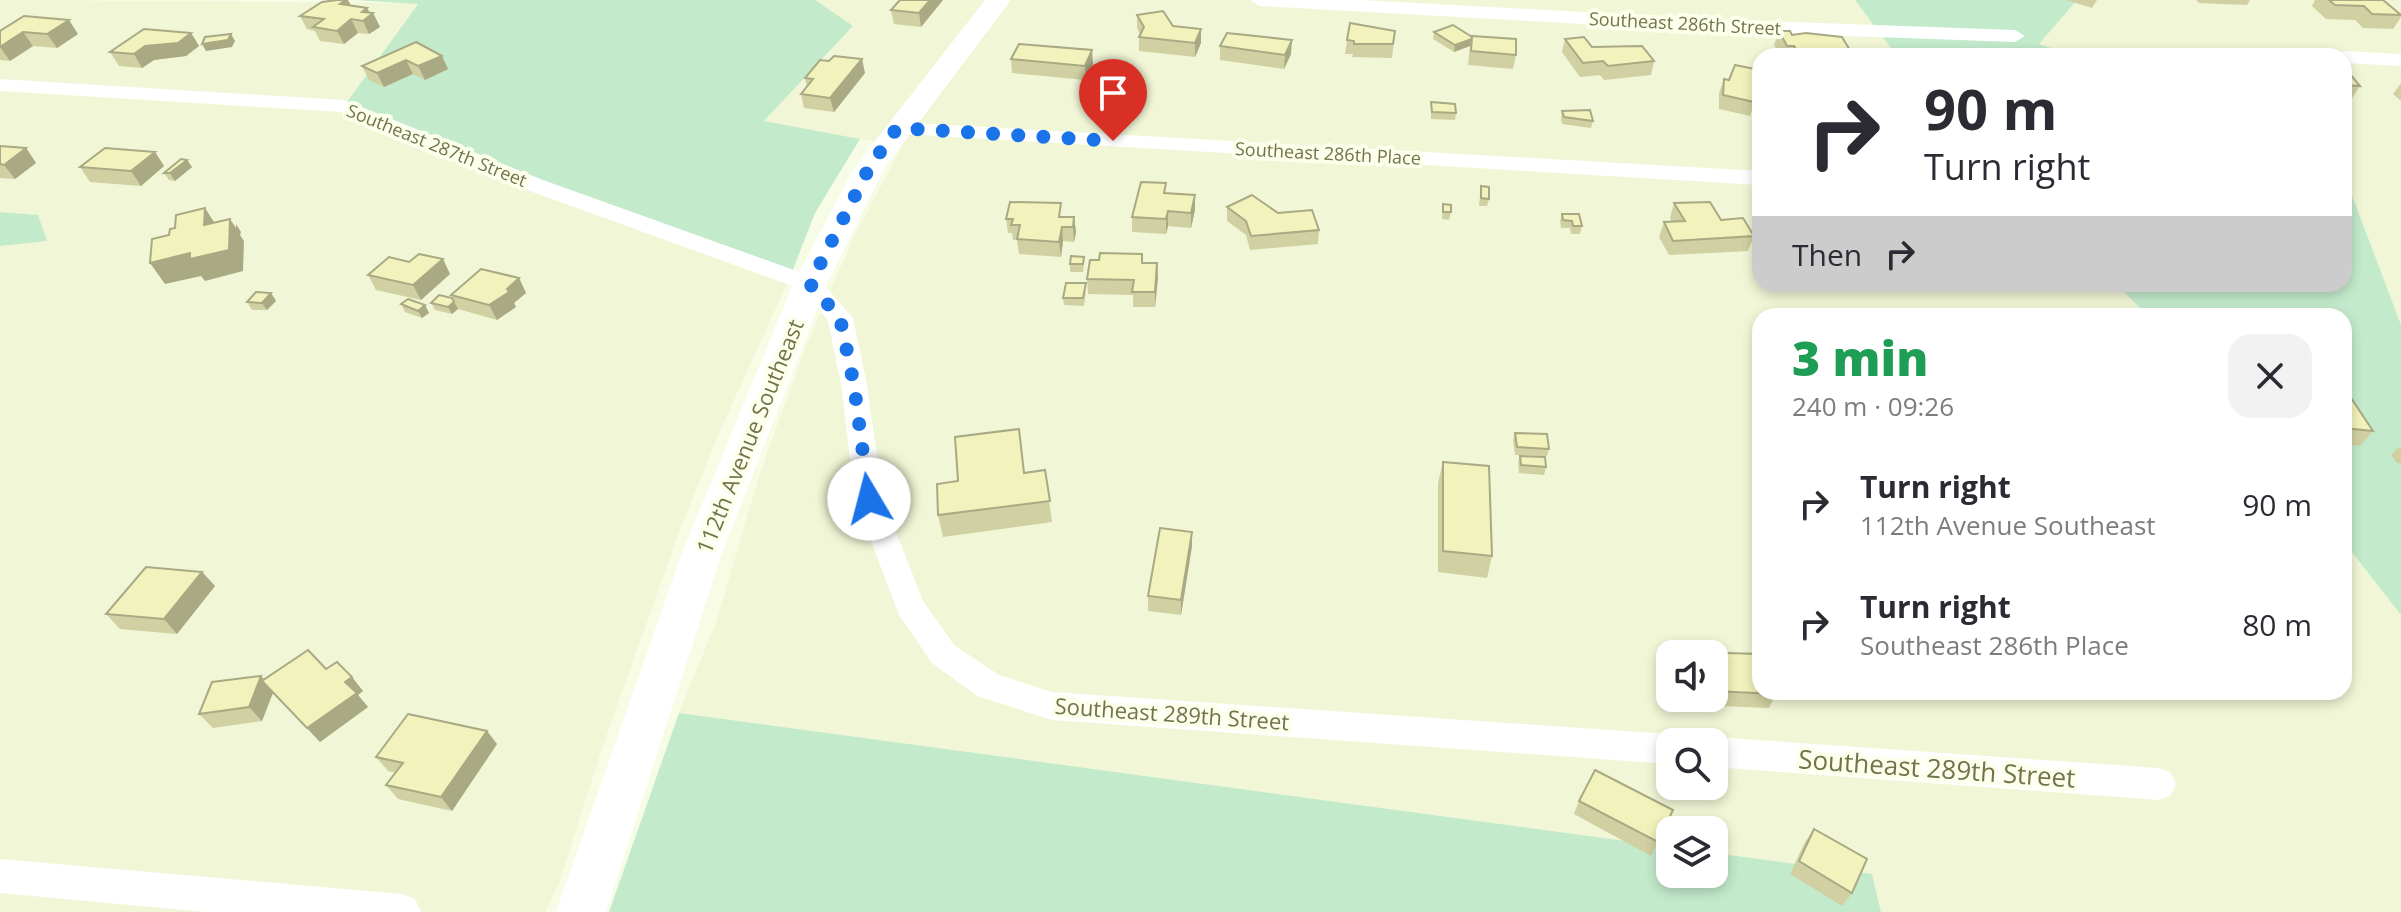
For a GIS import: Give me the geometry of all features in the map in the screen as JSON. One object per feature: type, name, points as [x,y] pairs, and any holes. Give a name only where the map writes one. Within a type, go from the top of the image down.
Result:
[{"type":"street","name":"112th Avenue Southeast","points":[[581,912],[702,553],[810,284],[869,168],[998,0]]},
{"type":"street","name":"Southeast 286th Street","points":[[1259,0],[1698,24],[2015,36]]},
{"type":"street","points":[[2352,57],[2401,60]]},
{"type":"street","name":"Southeast 287th Street","points":[[0,85],[344,106],[535,185],[810,284]]},
{"type":"street","name":"Southeast 286th Place","points":[[897,128],[1752,178]]},
{"type":"street","name":"Southeast 289th Street","points":[[810,284],[840,318],[854,385],[869,499],[910,606],[943,654],[989,686],[1052,706],[1656,748]]},
{"type":"street","name":"Southeast 289th Street","points":[[1728,753],[2159,784]]},
{"type":"street","points":[[0,876],[402,912]]},
{"type":"shaded area","points":[[0,0],[418,3],[344,106],[790,277],[718,435],[679,532],[602,748],[559,883],[545,912],[0,912],[0,246],[46,241],[38,215],[0,212]]},
{"type":"shaded area","points":[[356,0],[815,0],[853,26],[764,121],[860,139],[815,213],[790,277],[344,106],[418,4]]},
{"type":"shaded area","points":[[815,0],[1855,0],[1891,48],[1752,48],[1752,292],[2124,292],[2140,308],[1752,308],[1752,700],[2352,700],[2352,552],[2401,615],[2401,912],[1881,912],[1872,874],[1728,855],[1728,816],[1656,816],[1656,845],[679,713],[717,620],[759,476],[806,346],[853,239],[902,146],[763,122],[853,27]]},
{"type":"shaded area","points":[[1855,0],[2077,0],[2039,44],[2051,48],[1891,48]]},
{"type":"shaded area","points":[[2077,0],[2401,0],[2401,325],[2352,195],[2352,48],[2051,48],[2039,44]]},
{"type":"shaded area","points":[[2352,195],[2401,325],[2401,615],[2352,552],[2352,308],[2140,308],[2124,292],[2352,292]]},
{"type":"shaded area","points":[[0,212],[38,215],[47,241],[0,246]]},
{"type":"shaded area","points":[[679,713],[1656,845],[1656,888],[1728,888],[1728,855],[1872,874],[1881,912],[609,912]]},
{"type":"building","points":[[346,0],[340,4],[367,8],[362,12],[373,13],[363,21],[351,19],[337,31],[313,27],[324,19],[300,16],[322,2]]},
{"type":"building","points":[[900,0],[930,0],[919,13],[891,10]]},
{"type":"building","points":[[2329,0],[2383,0],[2401,15],[2372,14],[2364,6],[2335,5]]},
{"type":"building","points":[[1163,11],[1173,26],[1201,29],[1195,43],[1139,37],[1144,27],[1137,15]]},
{"type":"building","points":[[24,16],[69,20],[47,34],[23,32],[0,47],[0,31]]},
{"type":"building","points":[[1350,23],[1395,31],[1393,44],[1354,44],[1354,41],[1347,40]]},
{"type":"building","points":[[1453,25],[1472,39],[1455,45],[1434,32]]},
{"type":"building","points":[[144,29],[191,33],[178,43],[145,46],[134,54],[110,52]]},
{"type":"building","points":[[1779,31],[1790,31],[1792,35],[1806,33],[1842,37],[1849,48],[1795,48],[1787,46]]},
{"type":"building","points":[[1227,33],[1292,40],[1285,55],[1220,46]]},
{"type":"building","points":[[231,34],[228,40],[202,44],[205,37]]},
{"type":"building","points":[[1472,36],[1516,39],[1516,55],[1471,51]]},
{"type":"building","points":[[1584,37],[1592,47],[1642,46],[1654,61],[1608,66],[1603,61],[1583,63],[1565,39]]},
{"type":"building","points":[[416,42],[442,56],[418,66],[406,60],[377,73],[362,66]]},
{"type":"building","points":[[1019,44],[1092,50],[1085,66],[1011,59]]},
{"type":"building","points":[[834,56],[862,59],[830,98],[801,94],[813,79],[805,78],[820,60],[829,61]]},
{"type":"building","points":[[1735,65],[1752,68],[1752,102],[1723,95],[1724,79],[1729,80]]},
{"type":"building","points":[[1431,102],[1455,104],[1456,113],[1432,112]]},
{"type":"building","points":[[1590,110],[1593,121],[1564,117],[1562,111]]},
{"type":"building","points":[[0,146],[26,148],[4,165],[0,164]]},
{"type":"building","points":[[105,148],[155,152],[131,171],[80,167]]},
{"type":"building","points":[[181,159],[187,160],[170,173],[164,173]]},
{"type":"building","points":[[1141,182],[1166,183],[1164,193],[1195,195],[1191,213],[1168,211],[1166,219],[1132,217]]},
{"type":"building","points":[[1481,186],[1489,187],[1489,199],[1481,198]]},
{"type":"building","points":[[1252,195],[1278,213],[1312,210],[1319,230],[1251,236],[1246,221],[1227,207]]},
{"type":"building","points":[[1010,202],[1061,203],[1059,217],[1074,217],[1073,227],[1062,227],[1059,242],[1017,239],[1020,225],[1011,225],[1013,219],[1006,219]]},
{"type":"building","points":[[1710,202],[1721,220],[1743,218],[1752,236],[1673,241],[1664,222],[1685,221],[1674,203]]},
{"type":"building","points":[[1443,204],[1451,205],[1451,212],[1443,212]]},
{"type":"building","points":[[205,208],[204,225],[230,219],[229,250],[190,259],[190,253],[150,263],[152,239],[169,235],[170,229],[175,228],[176,215]]},
{"type":"building","points":[[1562,214],[1579,214],[1582,226],[1573,226],[1572,221],[1563,220]]},
{"type":"building","points":[[1100,253],[1142,254],[1142,263],[1157,263],[1155,292],[1132,292],[1134,280],[1087,279],[1090,260],[1099,260]]},
{"type":"building","points":[[419,254],[443,259],[413,285],[368,275],[389,257],[409,262]]},
{"type":"building","points":[[1071,256],[1084,257],[1083,264],[1070,264]]},
{"type":"building","points":[[481,269],[519,278],[507,289],[509,292],[489,305],[451,295]]},
{"type":"building","points":[[1066,283],[1086,283],[1083,298],[1063,298]]},
{"type":"building","points":[[256,292],[271,293],[262,303],[247,302]]},
{"type":"building","points":[[439,295],[452,298],[454,302],[448,307],[431,303]]},
{"type":"building","points":[[408,299],[425,305],[418,311],[401,304]]},
{"type":"building","points":[[2352,400],[2373,431],[2352,429]]},
{"type":"building","points":[[1019,429],[1024,473],[1045,470],[1050,501],[938,515],[937,484],[958,481],[955,437]]},
{"type":"building","points":[[1515,433],[1547,434],[1549,449],[1517,447]]},
{"type":"building","points":[[1520,456],[1545,457],[1546,467],[1521,465]]},
{"type":"building","points":[[1443,462],[1489,466],[1492,556],[1443,551]]},
{"type":"building","points":[[1160,528],[1192,532],[1181,600],[1148,596]]},
{"type":"building","points":[[146,567],[202,572],[164,619],[106,614]]},
{"type":"building","points":[[308,650],[326,669],[337,662],[352,677],[345,682],[357,693],[307,728],[262,681]]},
{"type":"building","points":[[1728,653],[1752,654],[1752,693],[1728,692]]},
{"type":"building","points":[[261,676],[249,707],[199,714],[212,682]]},
{"type":"building","points":[[408,714],[487,731],[441,797],[386,785],[403,763],[376,757]]},
{"type":"building","points":[[1595,770],[1673,810],[1670,816],[1656,816],[1656,841],[1579,801]]},
{"type":"building","points":[[1814,829],[1867,859],[1852,893],[1799,861]]},
{"type":"route","points":[[869,499],[854,385],[840,318],[810,284],[869,168],[897,128],[1113,141]]}]
